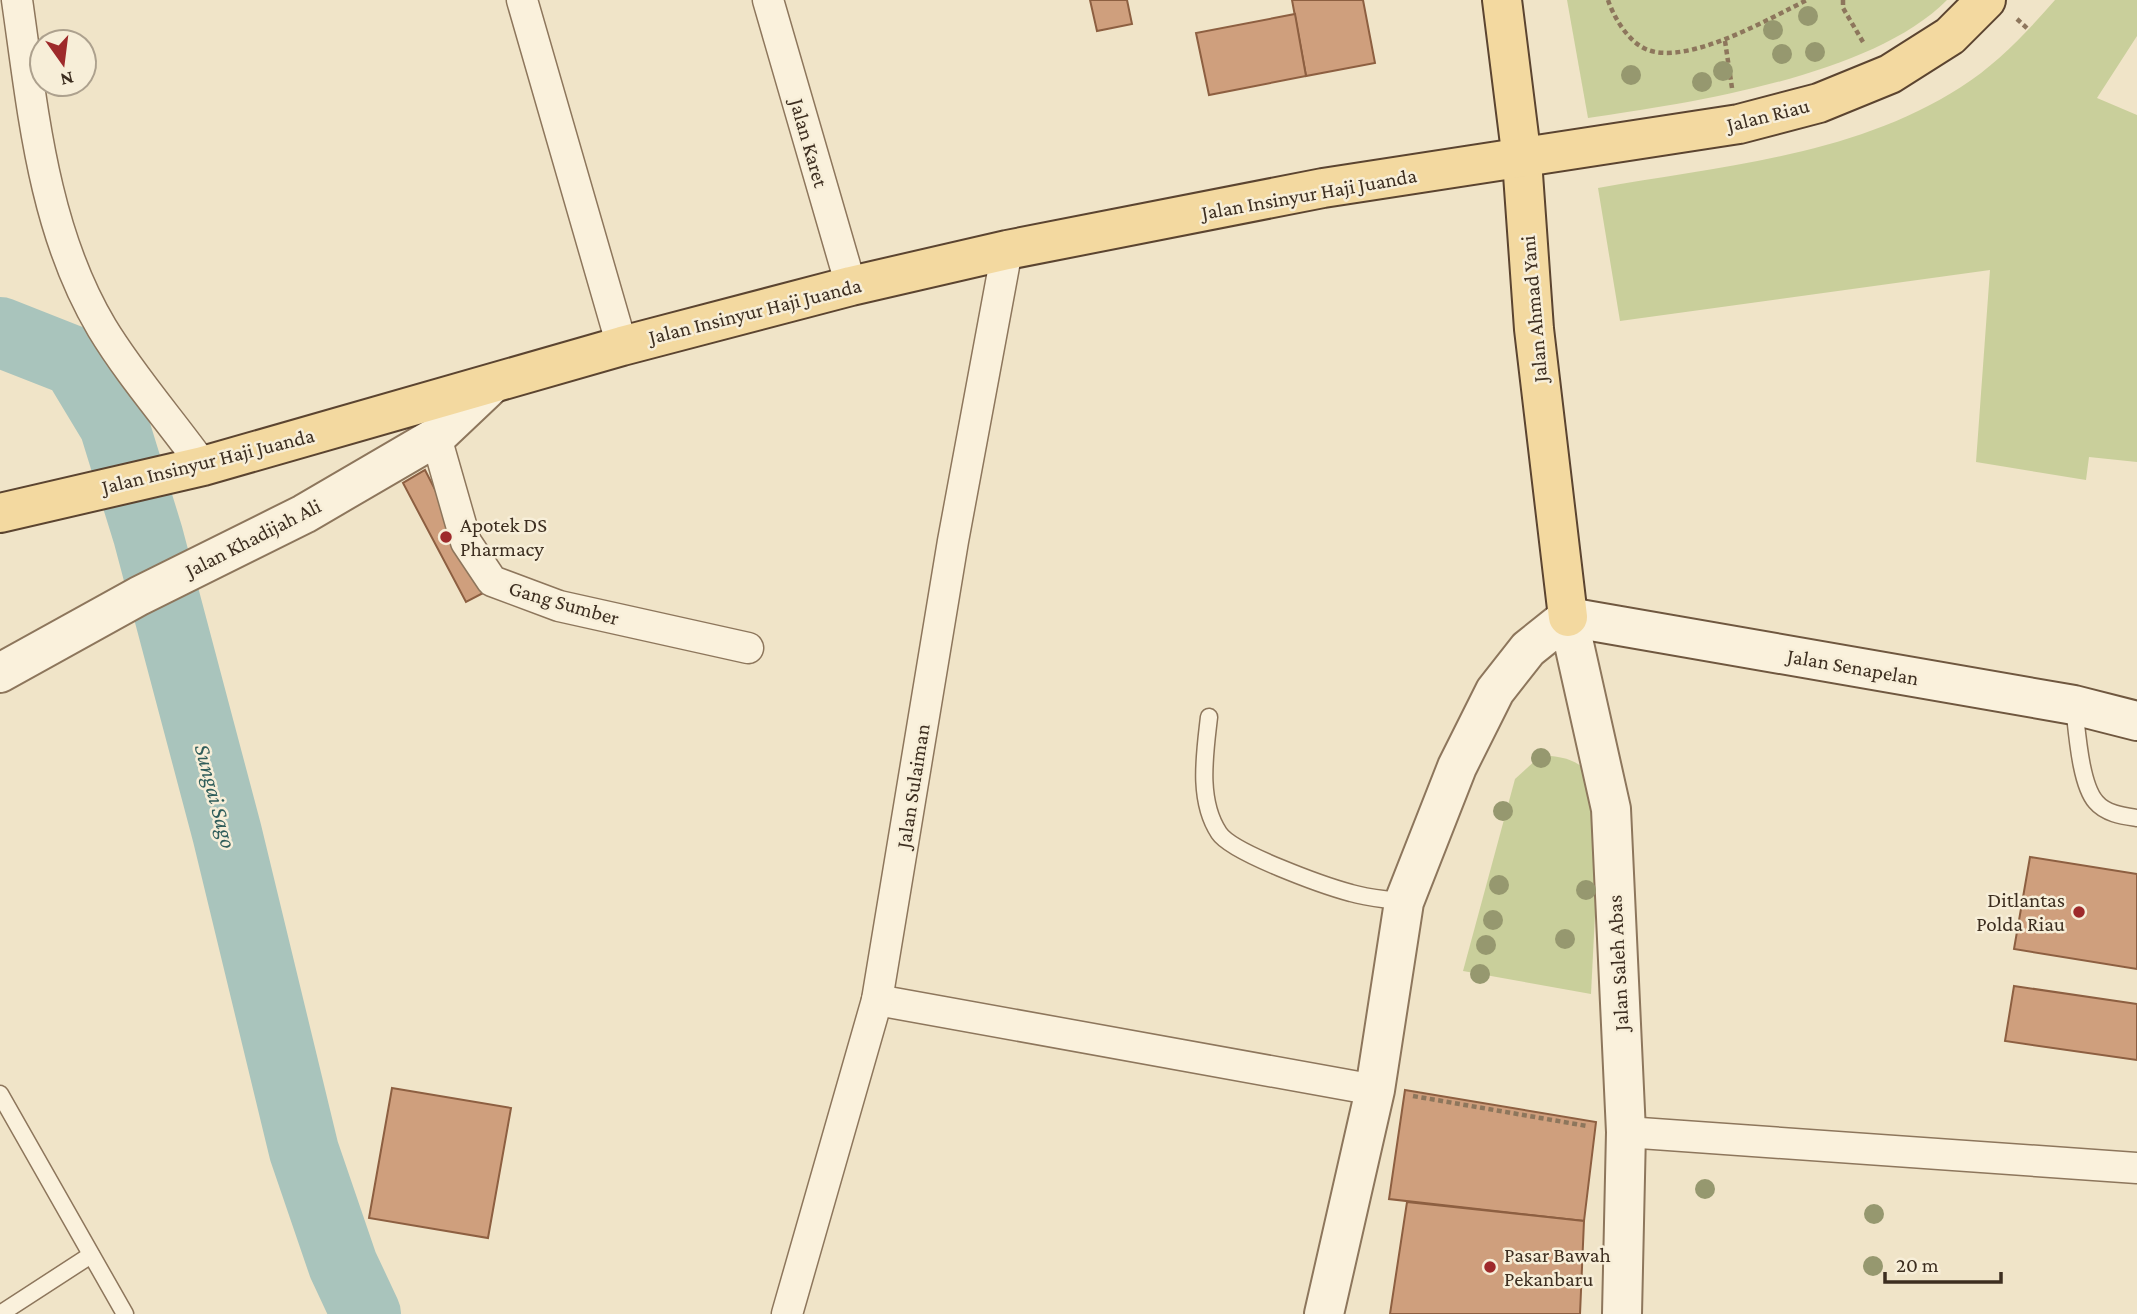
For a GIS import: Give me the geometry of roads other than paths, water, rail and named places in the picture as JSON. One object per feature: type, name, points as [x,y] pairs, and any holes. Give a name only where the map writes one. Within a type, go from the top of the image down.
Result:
[{"type":"main road","name":"Jalan Ahmad Yani","points":[[1502,0],[1521,160],[1534,329],[1568,617]]},
{"type":"main road","name":"Jalan Riau","points":[[1521,160],[1739,124],[1819,103],[1890,74],[1950,36],[1986,0]]},
{"type":"main road","name":"Jalan Insinyur Haji Juanda","points":[[0,513],[203,466],[622,346],[850,286],[1007,250],[1323,188],[1521,160]]},
{"type":"street","points":[[17,0],[40,161],[75,270],[102,328],[203,466]]},
{"type":"street","points":[[522,0],[622,346]]},
{"type":"street","name":"Jalan Karet","points":[[768,0],[850,286]]},
{"type":"street","name":"Jalan Sulaiman","points":[[787,1314],[877,1000],[953,541],[1007,250]]},
{"type":"street","name":"Jalan Khadijah Ali","points":[[0,673],[139,596],[304,514],[436,437],[492,384]]},
{"type":"street","name":"Gang Sumber","points":[[436,437],[466,542],[492,581],[559,606],[748,648]]},
{"type":"street","points":[[1324,1314],[1376,1090],[1404,902],[1457,768],[1495,691],[1528,649],[1568,617]]},
{"type":"street","name":"Jalan Senapelan","points":[[1568,617],[2074,705],[2137,721]]},
{"type":"street","name":"Jalan Saleh Abas","points":[[1568,617],[1611,809],[1626,1132],[1622,1314]]},
{"type":"street","points":[[877,1000],[1376,1090]]},
{"type":"street","points":[[1626,1132],[2137,1168]]},
{"type":"lane","points":[[2074,705],[2086,777],[2096,802],[2116,815],[2137,818]]},
{"type":"lane","points":[[1209,717],[1203,769],[1210,807],[1219,834],[1244,852],[1351,893],[1404,902]]},
{"type":"lane","points":[[0,1094],[125,1314]]},
{"type":"lane","points":[[0,1314],[91,1255]]},
{"type":"waterway","name":"Sungai Sago","points":[[0,332],[76,362],[114,425],[148,535],[227,833],[304,1151],[343,1265],[366,1314]]},
{"type":"place","name":"Apotek DS Pharmacy","points":[[446,537]]},
{"type":"place","name":"Ditlantas Polda Riau","points":[[2079,912]]},
{"type":"place","name":"Pasar Bawah Pekanbaru","points":[[1490,1267]]}]
